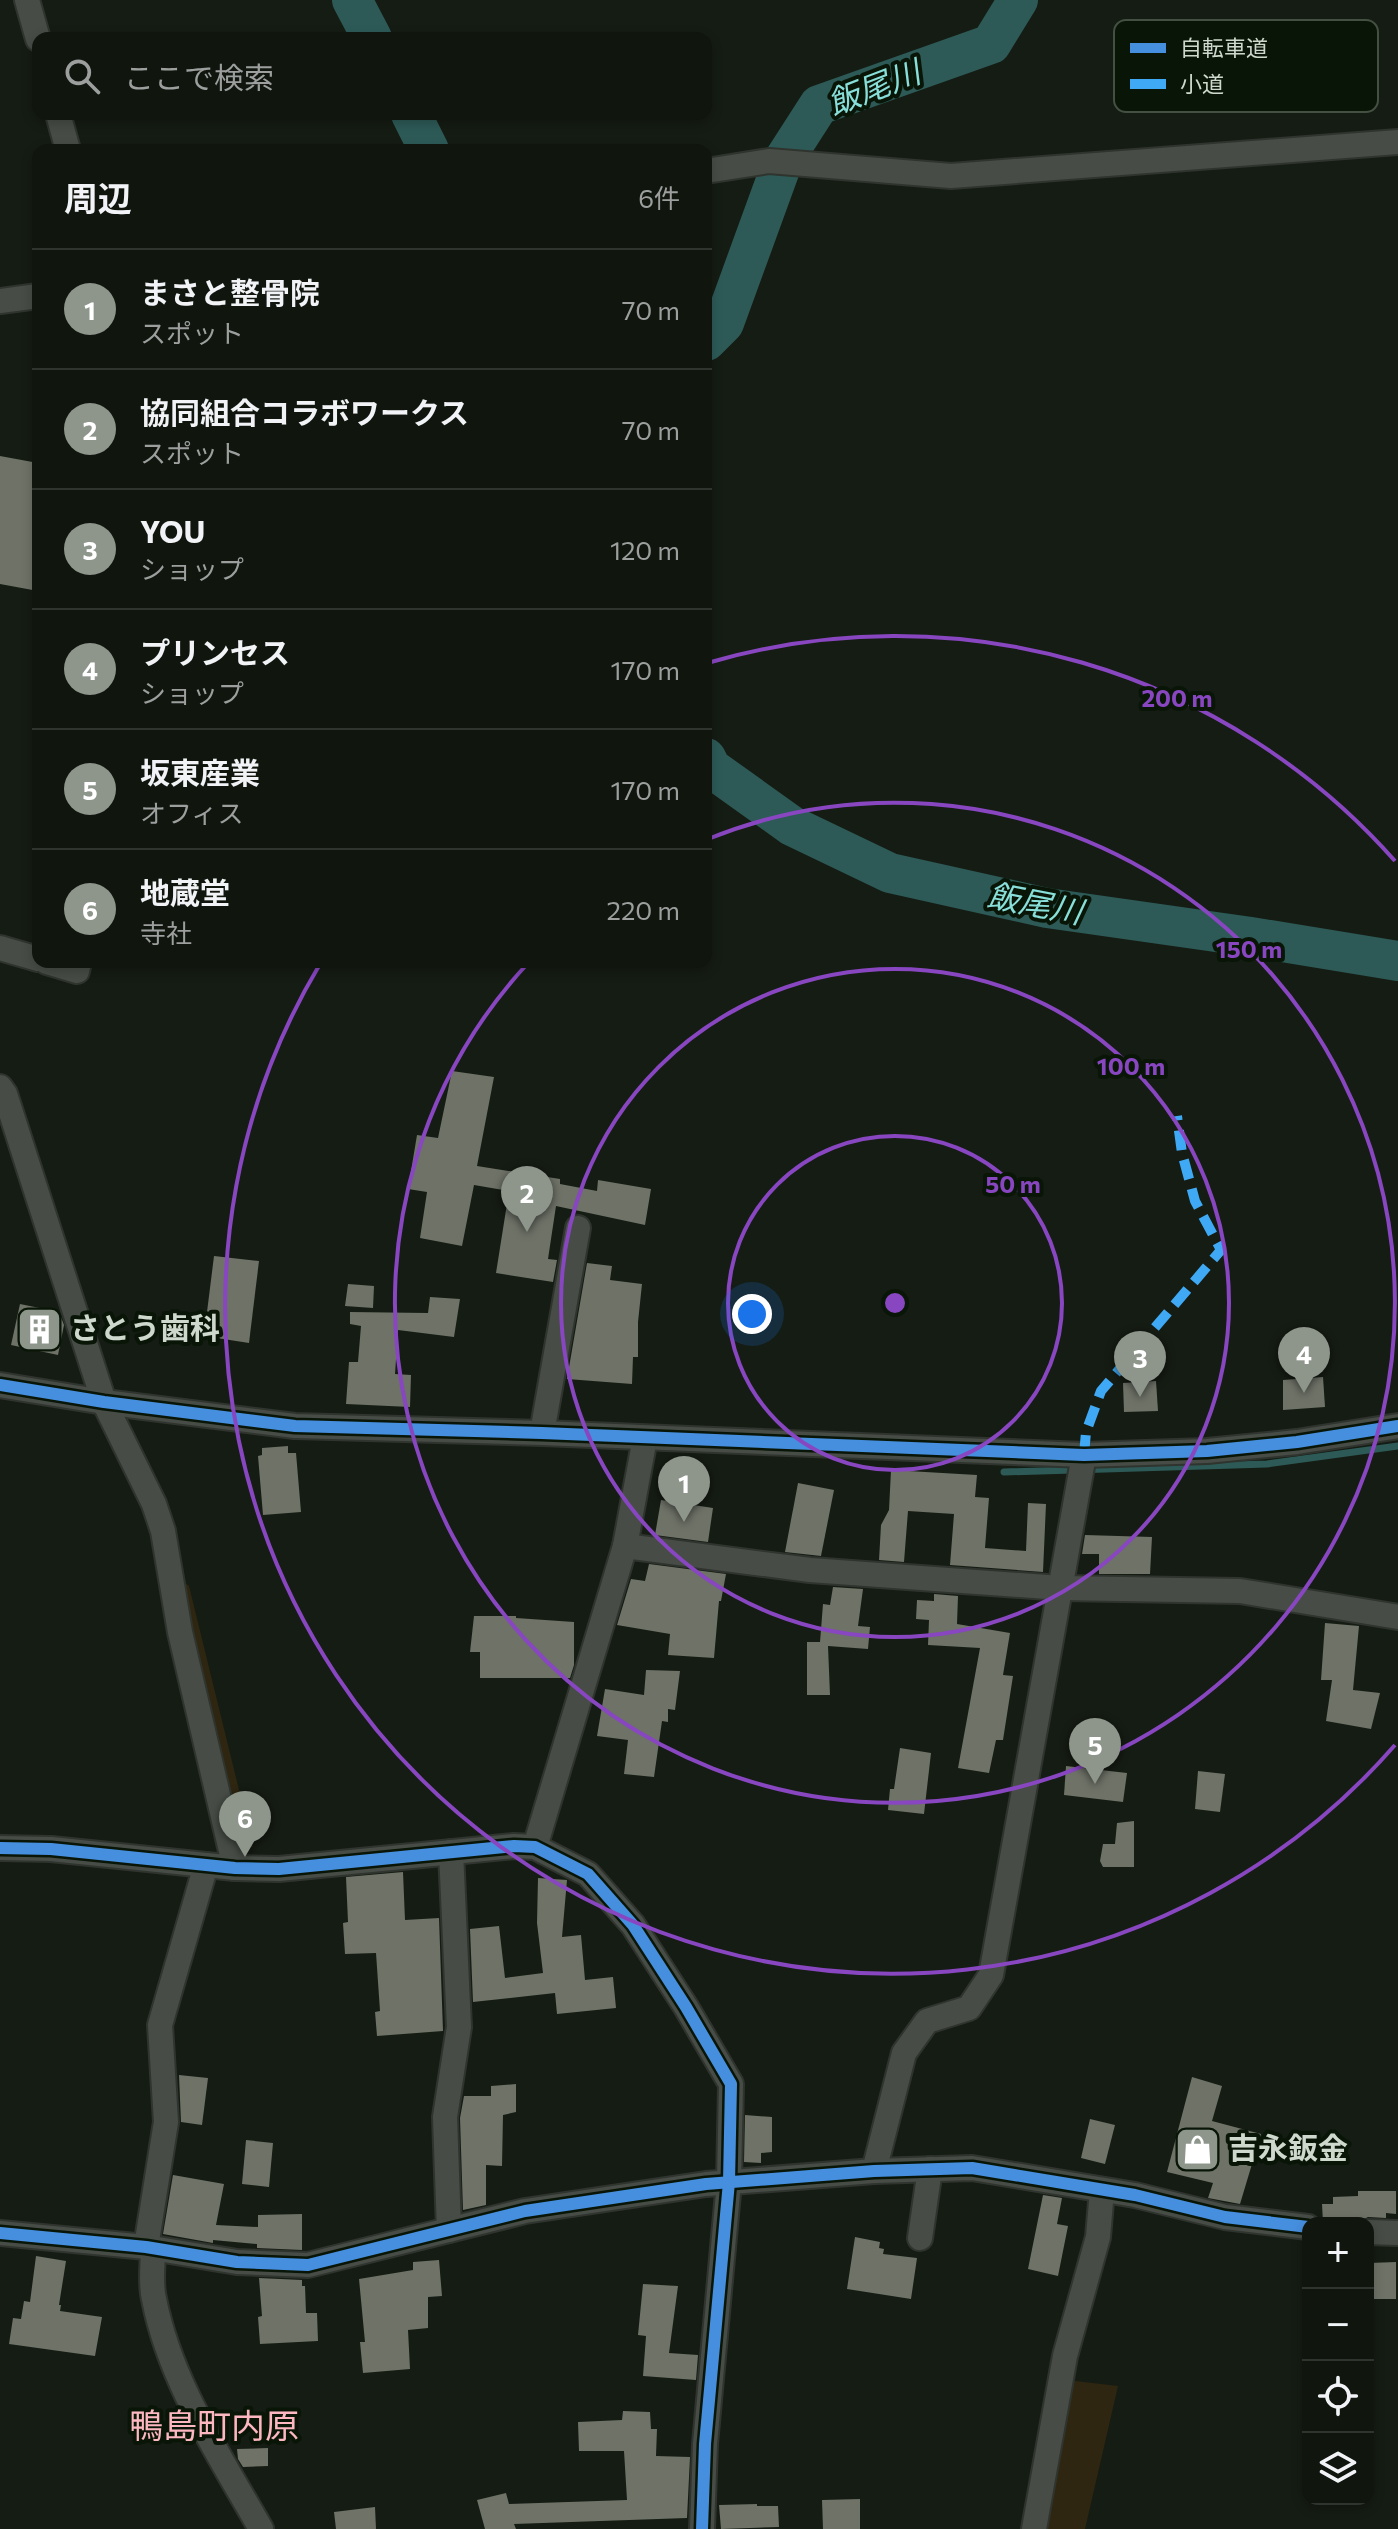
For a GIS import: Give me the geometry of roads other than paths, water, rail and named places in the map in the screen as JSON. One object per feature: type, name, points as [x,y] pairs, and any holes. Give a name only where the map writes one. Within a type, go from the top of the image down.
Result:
[{"type":"street","points":[[27,0],[36,32]]},
{"type":"street","points":[[60,120],[66,144]]},
{"type":"street","points":[[712,170],[769,161],[951,176],[1398,142]]},
{"type":"street","points":[[0,301],[32,297]]},
{"type":"street","points":[[0,948],[32,957]]},
{"type":"street","points":[[0,1087],[5,1094],[104,1402],[154,1504],[163,1531],[180,1632],[235,1868]]},
{"type":"street","points":[[542,1433],[578,1228]]},
{"type":"street","points":[[0,1385],[104,1402],[295,1426],[645,1438],[1084,1465],[1297,1442],[1398,1426]]},
{"type":"street","points":[[535,1847],[625,1546],[645,1438]]},
{"type":"street","points":[[874,2171],[904,2053],[927,2021],[969,2008],[991,1975],[1084,1465]]},
{"type":"street","points":[[625,1546],[810,1570],[1061,1588],[1240,1591],[1398,1617]]},
{"type":"street","points":[[0,1848],[51,1849],[235,1868],[279,1869],[514,1846],[535,1847],[588,1874],[633,1925],[731,2084],[729,2182],[705,2444],[702,2529]]},
{"type":"street","points":[[449,2230],[445,2117],[459,2027],[451,1852]]},
{"type":"street","points":[[206,1865],[160,2025],[166,2122],[150,2248],[153,2296],[170,2358],[207,2433],[261,2529]]},
{"type":"street","points":[[0,2233],[150,2248],[237,2262],[308,2265],[525,2211],[729,2182],[874,2171],[972,2168],[1102,2190],[1225,2217],[1302,2226]]},
{"type":"street","points":[[920,2238],[930,2169]]},
{"type":"street","points":[[1034,2529],[1065,2356],[1098,2237],[1102,2190]]},
{"type":"street","points":[[1374,2232],[1398,2233]]},
{"type":"waterway","name":"飯尾川","points":[[352,0],[369,32]]},
{"type":"waterway","name":"飯尾川","points":[[712,335],[724,323],[783,161],[819,105],[991,44],[1018,0]]},
{"type":"waterway","name":"飯尾川","points":[[414,120],[426,144]]},
{"type":"waterway","name":"飯尾川","points":[[712,769],[792,826],[890,873],[1047,908],[1398,961]]},
{"type":"waterway","points":[[1004,1472],[1267,1464],[1398,1446]]},
{"type":"place","name":"協同組合コラボワークス","points":[[527,1232]]},
{"type":"place","name":"さとう歯科","points":[[39,1329]]},
{"type":"place","name":"プリンセス","points":[[1304,1393]]},
{"type":"place","name":"YOU","points":[[1140,1397]]},
{"type":"place","name":"まさと整骨院","points":[[684,1522]]},
{"type":"place","name":"坂東産業","points":[[1095,1784]]},
{"type":"place","name":"地蔵堂","points":[[245,1857]]},
{"type":"place","name":"吉永鈑金","points":[[1197,2149]]},
{"type":"district","name":"鴨島町内原","points":[[214,2426]]}]
